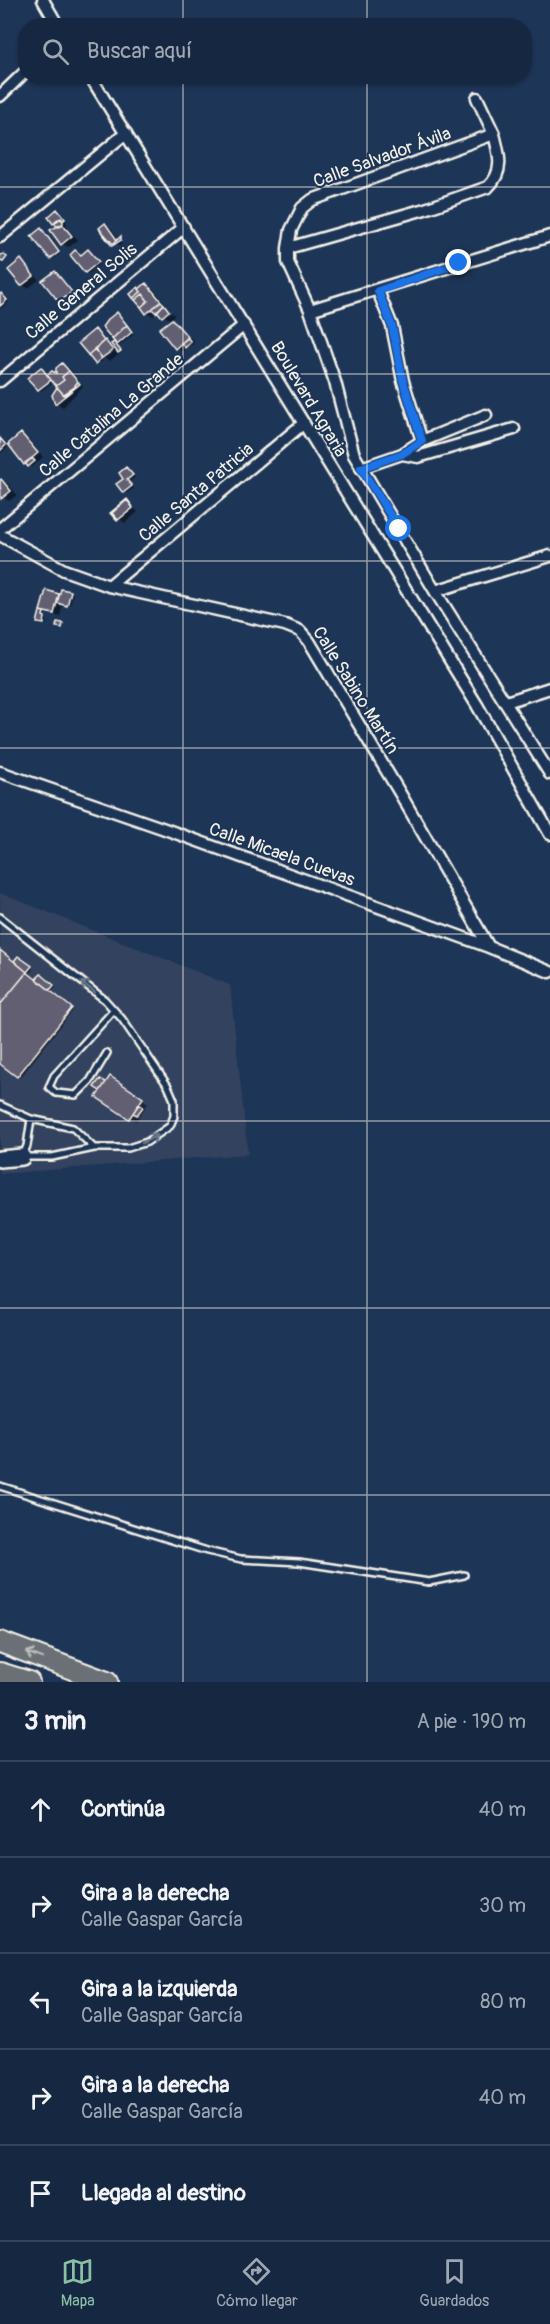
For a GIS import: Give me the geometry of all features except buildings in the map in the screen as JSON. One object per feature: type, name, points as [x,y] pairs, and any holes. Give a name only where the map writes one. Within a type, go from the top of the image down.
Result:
[{"type":"highway","points":[[0,1642],[107,1682]]},
{"type":"highway","points":[[0,1673],[29,1682]]},
{"type":"street","points":[[43,0],[53,18]]},
{"type":"street","points":[[0,96],[18,79]]},
{"type":"street","name":"Boulevard Agraria","points":[[95,84],[477,705],[550,834]]},
{"type":"street","points":[[288,248],[425,209],[488,187],[500,171],[500,158],[494,134],[477,98]]},
{"type":"street","points":[[0,237],[126,133]]},
{"type":"street","name":"Calle Salvador Ávila","points":[[494,134],[312,200],[297,215],[291,230],[288,262],[310,310],[335,382],[354,455],[435,591],[550,774]]},
{"type":"street","name":"Calle General Solis","points":[[0,381],[184,226]]},
{"type":"street","points":[[310,310],[378,291],[459,263],[550,236]]},
{"type":"street","points":[[378,291],[392,326],[403,381],[422,441]]},
{"type":"street","name":"Calle Catalina La Grande","points":[[0,529],[244,325]]},
{"type":"street","points":[[361,468],[402,454],[422,441],[486,415]]},
{"type":"street","name":"Calle Santa Patricia","points":[[109,586],[304,423]]},
{"type":"street","points":[[402,454],[418,457],[514,429]]},
{"type":"street","name":"Calle Sabino Martín","points":[[0,535],[64,570],[109,586],[285,625],[300,631],[309,641],[489,947]]},
{"type":"street","points":[[435,591],[550,556]]},
{"type":"street","points":[[506,702],[550,688]]},
{"type":"street","name":"Calle Micaela Cuevas","points":[[0,772],[173,832],[489,947],[550,972]]},
{"type":"street","points":[[0,1158],[22,1157]]},
{"type":"lane","points":[[0,917],[105,1000],[168,1086],[174,1100],[174,1116],[170,1126],[147,1142],[128,1148],[94,1148],[52,1157],[22,1157],[27,1146],[31,1119]]},
{"type":"lane","points":[[107,1053],[90,1081],[76,1095],[56,1093],[49,1087],[54,1076],[114,1010]]},
{"type":"lane","points":[[0,1105],[31,1119],[73,1128],[94,1148]]},
{"type":"lane","points":[[0,1486],[241,1560],[299,1562],[429,1582],[464,1575]]},
{"type":"shaded area","points":[[0,893],[230,985],[248,1154],[0,1174]]},
{"type":"route","points":[[399,529],[361,468],[402,454],[422,441],[403,381],[392,326],[378,291],[459,263]]}]
